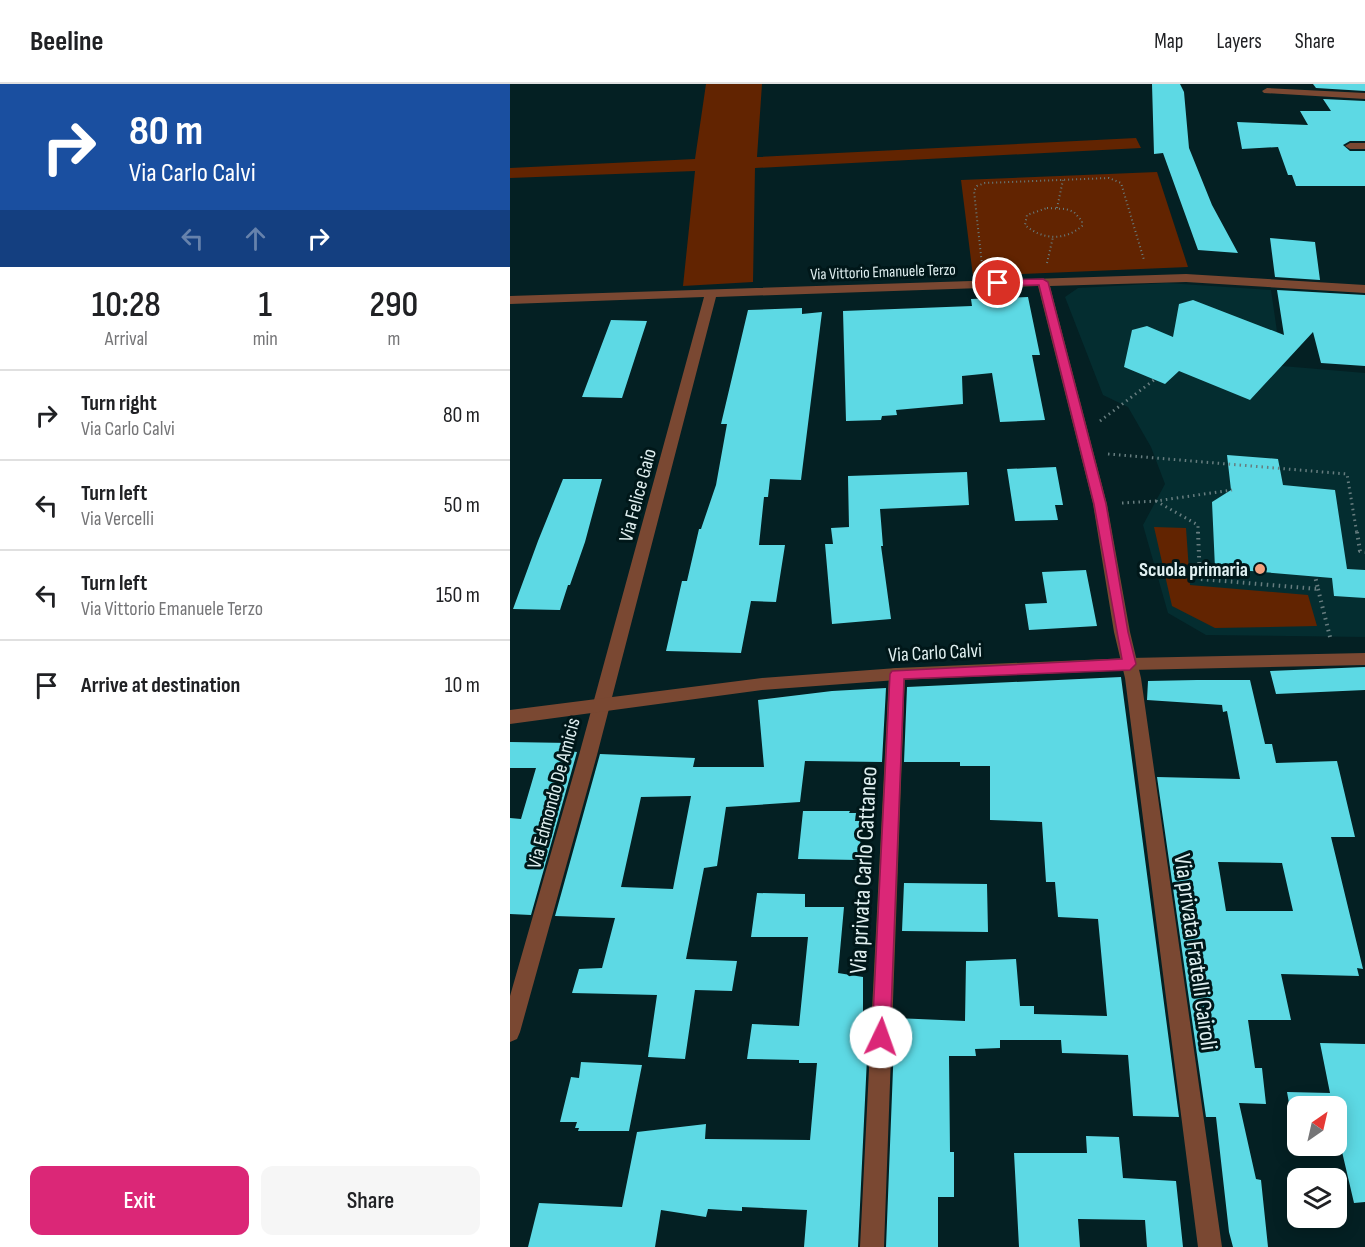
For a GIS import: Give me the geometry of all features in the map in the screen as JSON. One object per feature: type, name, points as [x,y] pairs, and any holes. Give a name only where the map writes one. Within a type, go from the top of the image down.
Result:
[{"type":"street","points":[[1267,91],[1365,96]]},
{"type":"street","points":[[1350,146],[1365,146]]},
{"type":"street","name":"Via Vittorio Emanuele Terzo","points":[[510,300],[1186,278],[1365,290]]},
{"type":"street","name":"Via privata Fratelli Cairoli","points":[[1043,282],[1100,504],[1122,632],[1130,664],[1210,1247]]},
{"type":"street","name":"Via Felice Gaio","points":[[600,705],[711,294]]},
{"type":"street","name":"Via Carlo Calvi","points":[[510,717],[762,684],[897,674],[1130,664],[1365,659]]},
{"type":"street","name":"Via privata Carlo Cattaneo","points":[[872,1247],[897,674]]},
{"type":"street","name":"Via Edmondo De Amicis","points":[[510,1032],[600,705]]},
{"type":"path","points":[[987,268],[981,264],[975,188],[985,183],[1108,178],[1119,181],[1144,262]]},
{"type":"path","points":[[1057,208],[1063,180]]},
{"type":"path","points":[[1057,208],[1066,209],[1079,217],[1082,226],[1071,234],[1053,237],[1029,230],[1025,220],[1027,215],[1039,209],[1057,208]]},
{"type":"path","points":[[1043,282],[1053,237]]},
{"type":"path","points":[[1082,434],[1154,380]]},
{"type":"path","points":[[1087,452],[1347,474],[1360,551],[1365,552]]},
{"type":"path","points":[[1100,504],[1156,501],[1232,490]]},
{"type":"path","points":[[1156,501],[1198,525],[1200,579],[1318,590]]},
{"type":"path","points":[[1315,576],[1330,636]]},
{"type":"shaded area","points":[[706,84],[762,84],[757,157],[1136,138],[1141,148],[755,168],[753,282],[683,286],[695,171],[510,178],[510,168],[695,159]]},
{"type":"shaded area","points":[[1157,172],[1188,267],[973,276],[961,180]]},
{"type":"shaded area","points":[[1167,283],[1271,290],[1282,366],[1365,373],[1365,637],[1206,635],[1168,613],[1143,525],[1165,484],[1151,447],[1128,407],[1103,395],[1065,297],[1078,288]]},
{"type":"shaded area","points":[[1154,527],[1186,528],[1190,585],[1308,595],[1317,626],[1215,628],[1172,606]]},
{"type":"building","points":[[1152,84],[1180,84],[1184,92],[1189,148],[1212,205],[1238,253],[1198,250],[1163,153],[1154,154]]},
{"type":"building","points":[[1313,84],[1365,84],[1365,91],[1316,88]]},
{"type":"building","points":[[1323,99],[1365,101],[1365,141],[1350,141],[1343,145],[1350,151],[1365,151],[1365,186],[1296,186],[1292,175],[1288,175],[1278,147],[1242,149],[1237,122],[1308,125],[1300,111],[1331,111]]},
{"type":"building","points":[[1270,238],[1315,242],[1320,280],[1275,277]]},
{"type":"building","points":[[1277,290],[1365,295],[1365,366],[1321,363],[1313,332],[1250,400],[1179,371],[1165,384],[1124,367],[1132,330],[1147,326],[1173,337],[1179,304],[1193,300],[1284,335]]},
{"type":"building","points":[[1028,297],[1040,355],[1032,355],[1045,420],[1000,422],[992,373],[962,376],[963,404],[896,410],[897,415],[882,416],[881,420],[846,421],[843,311],[972,306],[971,299]]},
{"type":"building","points":[[802,308],[802,314],[822,312],[801,480],[770,479],[768,497],[764,497],[759,545],[785,545],[776,602],[751,601],[741,653],[666,651],[682,581],[687,581],[699,529],[701,529],[716,485],[727,424],[721,424],[748,310]]},
{"type":"building","points":[[611,320],[647,321],[622,398],[582,397]]},
{"type":"building","points":[[1227,455],[1278,459],[1283,485],[1335,490],[1347,569],[1365,570],[1365,598],[1334,596],[1332,578],[1215,568],[1212,502],[1231,490]]},
{"type":"building","points":[[1056,467],[1063,505],[1055,505],[1058,520],[1015,521],[1007,469]]},
{"type":"building","points":[[967,472],[969,505],[880,509],[883,546],[881,546],[891,619],[832,624],[825,544],[833,544],[831,528],[849,527],[848,476]]},
{"type":"building","points":[[563,479],[602,479],[585,542],[570,585],[568,585],[560,610],[513,609],[538,541]]},
{"type":"building","points":[[1086,570],[1097,626],[1029,630],[1025,604],[1047,603],[1042,572]]},
{"type":"building","points":[[1365,667],[1365,690],[1276,694],[1270,671]]},
{"type":"building","points":[[1121,677],[1179,1117],[1133,1116],[1128,1055],[1062,1053],[1061,1040],[1000,1040],[1000,1048],[975,1049],[976,1056],[949,1056],[950,1152],[954,1152],[954,1197],[938,1197],[938,1247],[886,1247],[895,1018],[965,1021],[966,961],[1016,959],[1020,1006],[1034,1006],[1034,1014],[1107,1016],[1098,919],[1058,917],[1055,882],[1046,882],[1042,822],[990,820],[990,766],[960,766],[960,762],[904,762],[907,687]]},
{"type":"building","points":[[1250,680],[1265,744],[1272,744],[1276,763],[1337,761],[1355,837],[1331,837],[1363,969],[1357,968],[1359,976],[1281,974],[1291,1020],[1248,1020],[1255,1068],[1262,1068],[1266,1104],[1239,1103],[1256,1179],[1261,1180],[1268,1247],[1233,1247],[1229,1232],[1216,1117],[1206,1117],[1157,777],[1240,779],[1227,711],[1223,712],[1222,705],[1147,700],[1148,681]],"holes":[[[1218,862],[1282,863],[1293,911],[1226,911]]]},
{"type":"building","points":[[886,688],[882,762],[805,761],[800,802],[726,807],[717,866],[704,868],[686,959],[737,961],[732,991],[695,990],[685,1059],[648,1057],[657,995],[572,993],[579,969],[602,968],[615,918],[555,916],[600,754],[695,758],[693,767],[764,767],[758,700],[832,691]],"holes":[[[691,796],[673,889],[621,887],[641,797]]]},
{"type":"building","points":[[510,742],[570,743],[568,751],[577,752],[531,915],[510,914],[510,818],[521,819],[536,768],[510,768]]},
{"type":"building","points":[[803,811],[856,813],[855,821],[862,821],[859,860],[798,859]]},
{"type":"building","points":[[904,883],[987,884],[988,932],[902,931]]},
{"type":"building","points":[[757,893],[805,894],[805,907],[844,907],[838,973],[863,977],[863,1016],[869,1016],[858,1247],[804,1247],[807,1210],[742,1207],[742,1211],[708,1209],[706,1217],[661,1210],[655,1247],[528,1247],[539,1203],[622,1207],[637,1132],[706,1124],[705,1139],[810,1140],[817,1063],[799,1063],[799,1060],[747,1059],[752,1024],[799,1026],[808,937],[751,937]]},
{"type":"building","points":[[1320,1043],[1365,1044],[1365,1202],[1354,1203],[1343,1156],[1347,1156],[1347,1096],[1288,1096],[1287,1092],[1330,1093]]},
{"type":"building","points":[[581,1062],[642,1065],[629,1131],[578,1131],[579,1128],[575,1128],[577,1122],[560,1122],[571,1077],[579,1078]]},
{"type":"building","points":[[1086,1136],[1119,1137],[1123,1178],[1176,1181],[1183,1247],[1147,1247],[1145,1220],[1078,1219],[1080,1247],[1019,1247],[1014,1153],[1087,1153]]},
{"type":"place","name":"Scuola primaria","points":[[1260,569]]},
{"type":"route","points":[[881,1037],[897,674],[1130,664],[1122,632],[1100,504],[1043,282],[998,283]]}]
